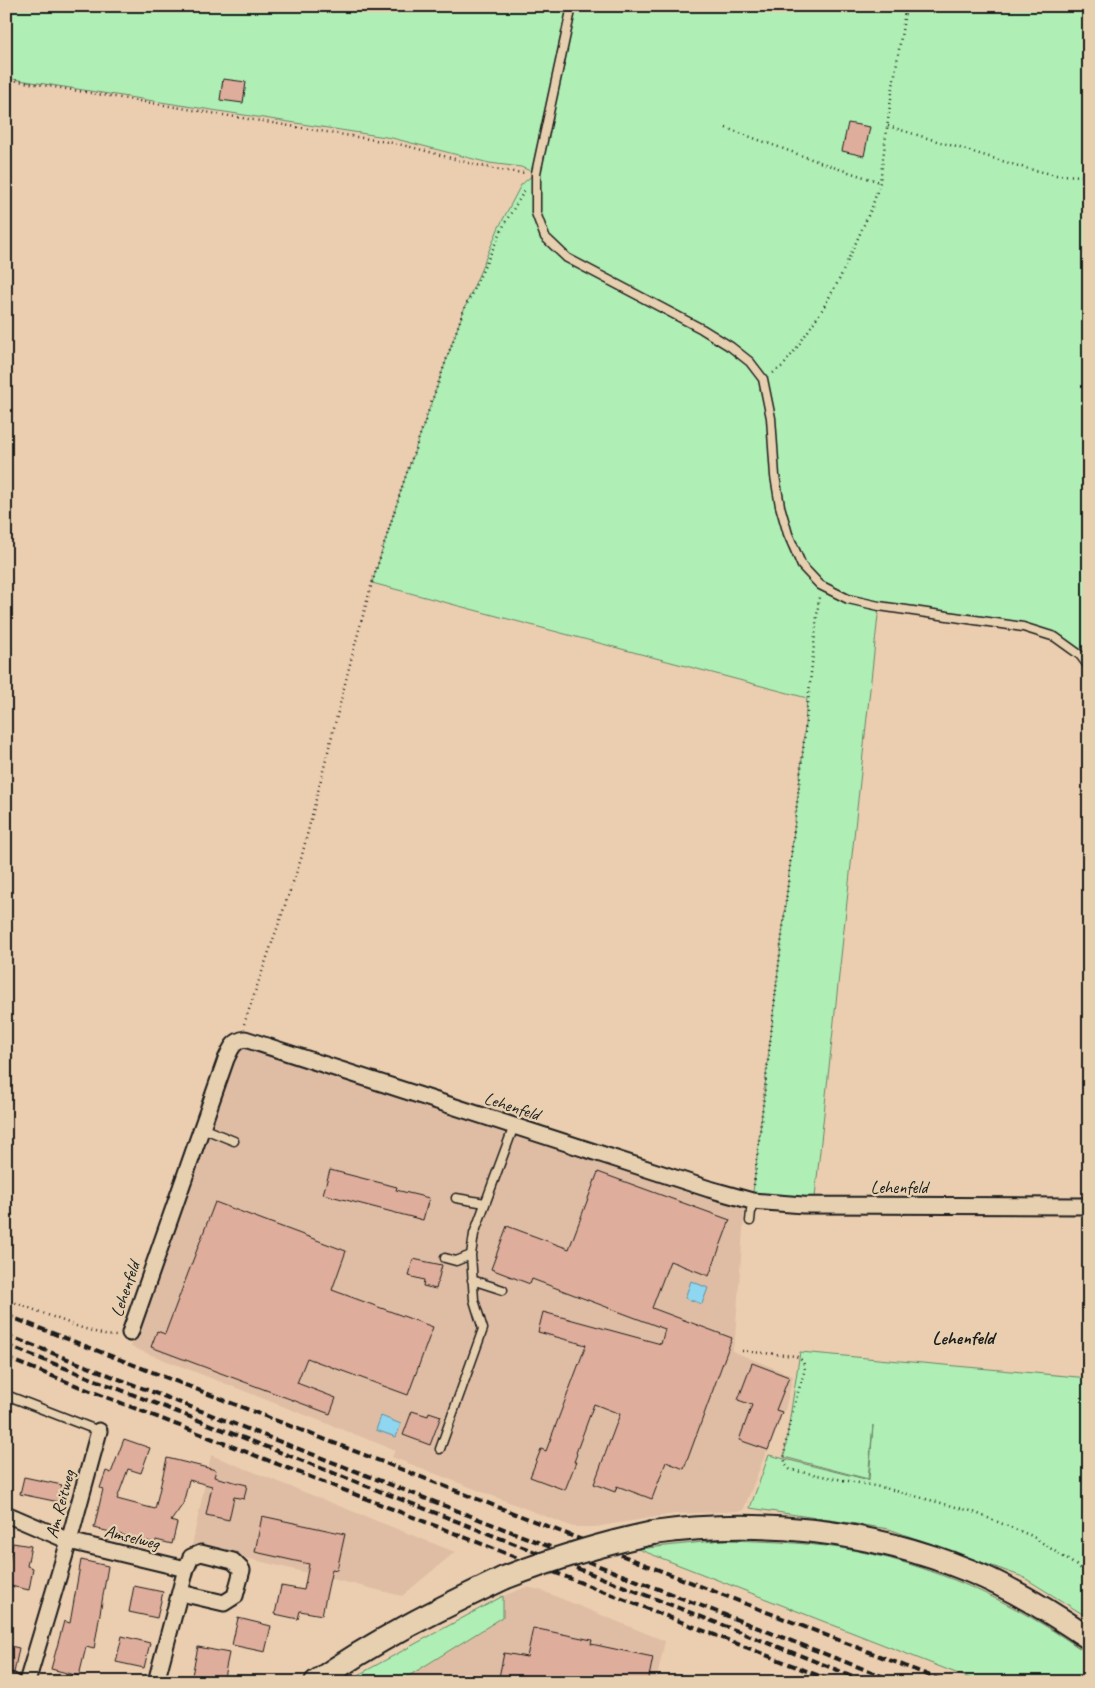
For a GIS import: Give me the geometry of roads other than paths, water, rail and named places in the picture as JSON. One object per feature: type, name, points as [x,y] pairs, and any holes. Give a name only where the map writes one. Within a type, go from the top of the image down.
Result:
[{"type":"main road","points":[[316,1682],[382,1640],[444,1606],[504,1578],[580,1550],[610,1542],[653,1533],[724,1526],[773,1527],[843,1535],[875,1541],[938,1559],[970,1571],[1034,1602],[1089,1638]]},
{"type":"street","name":"Lehenfeld","points":[[130,1333],[226,1059],[237,1040],[245,1039],[709,1189],[752,1201],[803,1206],[1089,1206]]},
{"type":"street","name":"Am Reitweg","points":[[28,1682],[99,1431]]},
{"type":"street","name":"Amselweg","points":[[6,1514],[69,1541],[186,1569]]},
{"type":"street","points":[[156,1682],[190,1557],[200,1553],[233,1561],[242,1570],[235,1596],[224,1603],[181,1593]]},
{"type":"street","points":[[6,1680],[13,1682]]},
{"type":"lane","points":[[572,6],[536,173],[536,213],[545,237],[567,258],[732,347],[750,362],[764,379],[771,418],[775,476],[780,506],[788,534],[802,566],[820,585],[848,599],[879,606],[1023,627],[1055,637],[1080,655],[1089,667]]},
{"type":"lane","points":[[440,1449],[483,1329],[474,1300],[472,1280],[471,1255],[474,1234],[514,1126]]},
{"type":"lane","points":[[202,1128],[234,1141]]},
{"type":"lane","points":[[456,1198],[485,1202]]},
{"type":"lane","points":[[750,1221],[752,1201]]},
{"type":"lane","points":[[445,1258],[456,1261],[471,1255]]},
{"type":"lane","points":[[472,1280],[503,1290]]},
{"type":"lane","name":"Am Reitweg","points":[[6,1395],[99,1431]]},
{"type":"water","points":[[691,1281],[708,1288],[702,1304],[685,1298]]},
{"type":"water","points":[[381,1416],[401,1424],[396,1437],[376,1430]]},
{"type":"railway","points":[[6,1315],[946,1682]]},
{"type":"railway","points":[[6,1335],[897,1682]]},
{"type":"railway","points":[[6,1345],[868,1682]]},
{"type":"railway","points":[[6,1358],[835,1682]]},
{"type":"district","name":"Lehenfeld","points":[[963,1338]]}]
